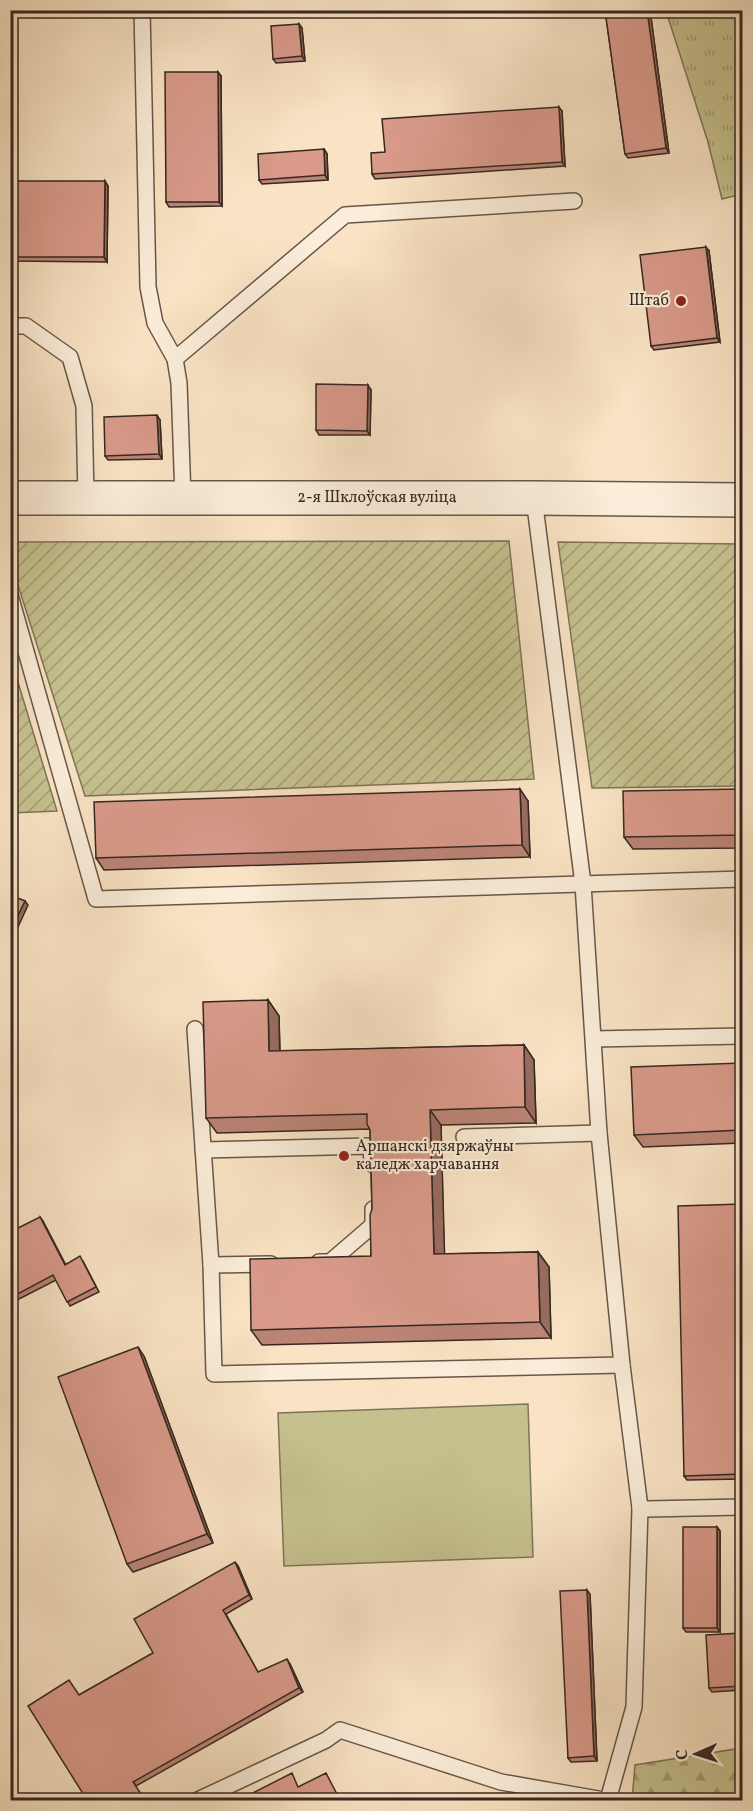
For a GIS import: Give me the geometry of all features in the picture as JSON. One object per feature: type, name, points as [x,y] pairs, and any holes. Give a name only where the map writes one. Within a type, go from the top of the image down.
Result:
[{"type":"street","name":"2-я Шклоўская вуліца","points":[[10,498],[742,500]]},
{"type":"lane","points":[[142,10],[148,287],[155,323],[175,359],[179,383],[183,498]]},
{"type":"lane","points":[[175,359],[345,215],[574,201]]},
{"type":"lane","points":[[10,326],[26,326],[70,357],[84,406],[86,498]]},
{"type":"lane","points":[[198,1800],[326,1740],[340,1730],[501,1782],[606,1800],[634,1707],[640,1508],[622,1365],[599,1133],[583,884],[534,498]]},
{"type":"lane","points":[[10,595],[96,899],[742,879]]},
{"type":"lane","points":[[195,1029],[211,1265],[214,1374],[622,1365]]},
{"type":"lane","points":[[594,1039],[742,1036]]},
{"type":"lane","points":[[464,1137],[599,1133]]},
{"type":"lane","points":[[203,1150],[371,1146],[373,1225],[330,1262],[306,1263]]},
{"type":"lane","points":[[211,1265],[282,1263]]},
{"type":"lane","points":[[640,1508],[742,1507]]},
{"type":"green space","points":[[666,11],[742,11],[742,194],[722,199],[708,142]]},
{"type":"green space","points":[[509,541],[534,779],[85,796],[10,560],[11,542]]},
{"type":"green space","points":[[558,542],[742,544],[742,786],[592,788]]},
{"type":"green space","points":[[11,659],[57,811],[11,813]]},
{"type":"green space","points":[[528,1404],[533,1557],[284,1566],[278,1413]]},
{"type":"green space","points":[[742,1748],[742,1800],[632,1800],[635,1765]]},
{"type":"building","points":[[605,10],[647,10],[666,148],[625,154]]},
{"type":"building","points":[[299,24],[302,56],[273,59],[271,26]]},
{"type":"building","points":[[165,72],[218,72],[219,202],[166,202]]},
{"type":"building","points":[[559,107],[562,162],[372,174],[371,153],[385,152],[382,119]]},
{"type":"building","points":[[324,149],[325,175],[259,180],[258,154]]},
{"type":"building","points":[[10,181],[105,181],[104,257],[10,257]]},
{"type":"building","name":"Штаб","points":[[706,247],[717,338],[651,346],[640,255]]},
{"type":"building","points":[[316,384],[368,385],[367,431],[316,430]]},
{"type":"building","points":[[157,415],[159,454],[105,456],[104,417]]},
{"type":"building","points":[[520,789],[522,845],[96,858],[94,802]]},
{"type":"building","points":[[742,789],[742,835],[624,837],[623,791]]},
{"type":"building","points":[[10,895],[25,901],[10,932]]},
{"type":"building","points":[[268,1000],[269,1051],[524,1045],[525,1107],[430,1110],[434,1254],[538,1252],[540,1322],[251,1330],[250,1259],[371,1256],[370,1130],[367,1124],[367,1114],[206,1118],[203,1002]]},
{"type":"building","points":[[742,1063],[742,1130],[634,1135],[631,1067]]},
{"type":"building","points":[[742,1204],[742,1256],[739,1256],[742,1474],[684,1476],[678,1206]]},
{"type":"building","points":[[40,1217],[65,1265],[80,1256],[96,1287],[67,1302],[53,1275],[14,1296],[10,1289],[10,1232]]},
{"type":"building","points":[[138,1347],[207,1534],[127,1564],[58,1377]]},
{"type":"building","points":[[683,1527],[717,1527],[717,1628],[683,1628]]},
{"type":"building","points":[[235,1562],[249,1595],[223,1610],[258,1672],[287,1659],[299,1688],[133,1782],[145,1800],[87,1800],[28,1706],[69,1680],[79,1695],[153,1653],[134,1619]]},
{"type":"building","points":[[587,1590],[594,1756],[568,1758],[560,1591]]},
{"type":"building","points":[[742,1633],[742,1686],[709,1688],[706,1635]]},
{"type":"building","points":[[292,1773],[298,1787],[326,1773],[340,1800],[239,1800]]},
{"type":"place","name":"Штаб","points":[[681,301]]},
{"type":"place","name":"Аршанскі дзяржаўны каледж харчавання","points":[[344,1156]]}]
